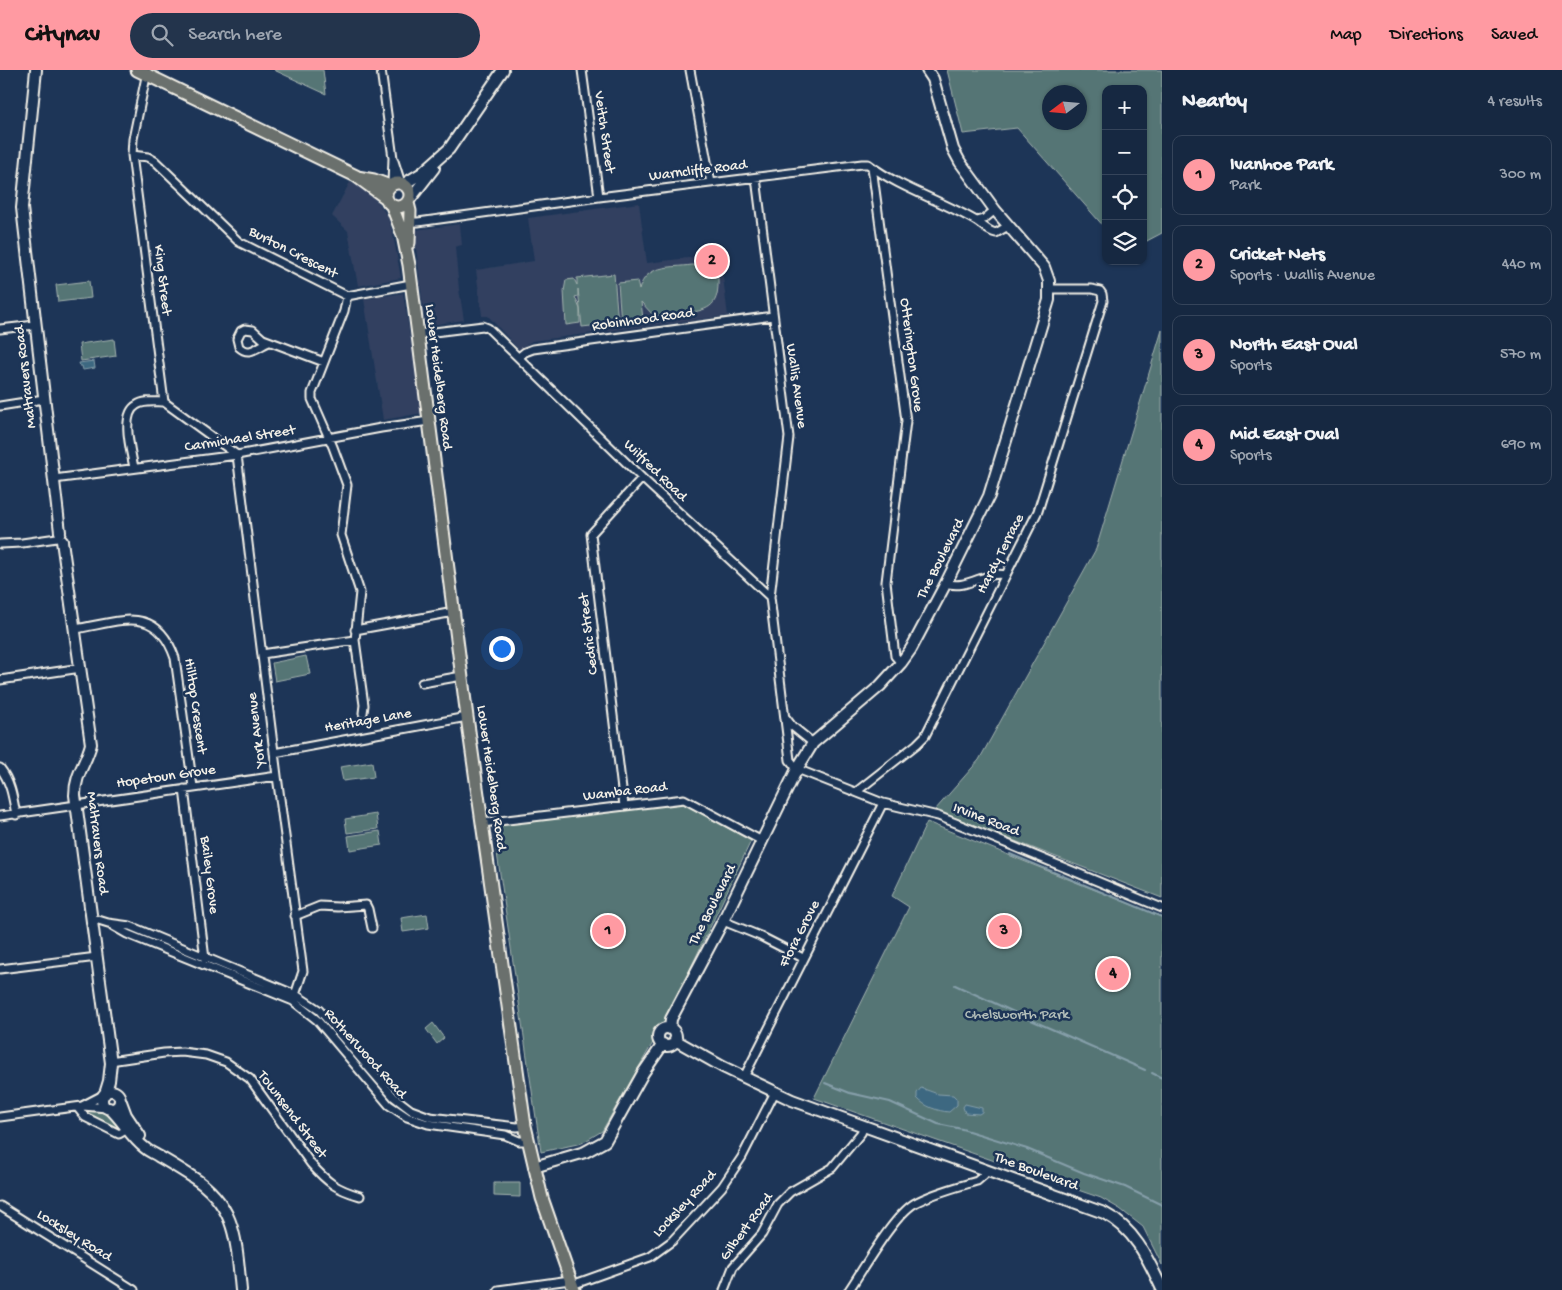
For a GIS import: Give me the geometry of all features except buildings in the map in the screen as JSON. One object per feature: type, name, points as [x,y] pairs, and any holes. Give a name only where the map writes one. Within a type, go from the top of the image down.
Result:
[{"type":"main road","points":[[144,71],[356,176],[389,202],[401,207],[409,201],[410,194],[408,188],[356,176]]},
{"type":"main road","points":[[389,202],[386,191],[397,184]]},
{"type":"main road","name":"Lower Heidelberg Road","points":[[408,265],[409,201]]},
{"type":"main road","name":"Lower Heidelberg Road","points":[[389,202],[403,235],[411,284],[467,717],[525,1126],[542,1198],[572,1285]]},
{"type":"street","name":"Maltravers Road","points":[[36,70],[22,208],[60,537],[91,744],[88,756],[77,776],[75,787],[76,804],[114,1084],[129,1120],[156,1154]]},
{"type":"street","points":[[381,70],[397,184],[422,173],[443,155]]},
{"type":"street","points":[[409,201],[503,70]]},
{"type":"street","name":"Veitch Street","points":[[582,70],[599,197]]},
{"type":"street","points":[[690,70],[711,183]]},
{"type":"street","points":[[927,70],[933,79],[953,149],[960,162],[1008,226],[1044,267],[1050,289]]},
{"type":"street","name":"King Street","points":[[144,71],[132,155],[164,402]]},
{"type":"street","name":"Burton Crescent","points":[[132,155],[148,157],[155,161],[239,242],[347,296],[411,284]]},
{"type":"street","name":"Warncliffe Road","points":[[409,222],[868,164],[916,192],[977,222],[989,231],[996,233],[1008,226]]},
{"type":"street","name":"Otterington Grove","points":[[872,167],[906,421],[886,582],[896,656],[901,663]]},
{"type":"street","name":"Wallis Avenue","points":[[756,178],[789,437],[770,598]]},
{"type":"street","points":[[977,222],[996,210]]},
{"type":"street","name":"The Boulevard","points":[[670,1029],[671,1019],[723,921],[797,769],[814,743],[880,686],[901,663],[946,583],[989,496],[1050,289]]},
{"type":"street","name":"Hardy Terrace","points":[[856,792],[925,736],[1038,510],[1103,301],[1100,291],[1092,289],[1050,289]]},
{"type":"street","points":[[347,296],[344,311],[312,393],[312,399],[347,486],[341,535],[360,592],[355,640],[364,705],[363,713]]},
{"type":"street","name":"Robinhood Road","points":[[519,357],[525,352],[533,350],[773,316]]},
{"type":"street","points":[[0,329],[36,325]]},
{"type":"street","name":"Wilfred Road","points":[[418,334],[483,326],[488,328],[642,478],[770,598]]},
{"type":"street","points":[[269,342],[324,362]]},
{"type":"street","points":[[0,406],[44,399]]},
{"type":"street","points":[[134,468],[128,423],[129,412],[137,404],[144,402],[164,402],[237,455]]},
{"type":"street","name":"Carmichael Street","points":[[54,479],[237,455],[429,422]]},
{"type":"street","name":"York Avenue","points":[[237,455],[303,971],[295,998]]},
{"type":"street","name":"Cedric Street","points":[[624,806],[591,534],[642,478]]},
{"type":"street","points":[[0,544],[22,543],[60,537]]},
{"type":"street","points":[[946,583],[954,586],[996,574],[1005,574]]},
{"type":"street","points":[[770,598],[790,760],[797,769]]},
{"type":"street","points":[[356,630],[454,612]]},
{"type":"street","name":"Hilltop Crescent","points":[[75,628],[131,619],[148,622],[160,631],[169,643],[175,658],[193,787]]},
{"type":"street","points":[[262,654],[355,640]]},
{"type":"street","points":[[0,680],[81,668]]},
{"type":"street","points":[[422,683],[462,676]]},
{"type":"street","name":"Heritage Lane","points":[[274,752],[467,717]]},
{"type":"street","points":[[785,717],[792,726],[814,743]]},
{"type":"street","points":[[0,768],[11,788],[16,814]]},
{"type":"street","name":"Irvine Road","points":[[797,769],[883,803],[938,816],[1162,908]]},
{"type":"street","name":"Hopetoun Grove","points":[[0,816],[277,776]]},
{"type":"street","name":"Bailey Grove","points":[[184,788],[205,961]]},
{"type":"street","name":"Wamba Road","points":[[482,824],[684,799],[762,841]]},
{"type":"street","name":"Flora Grove","points":[[744,1077],[883,803]]},
{"type":"street","points":[[295,916],[320,906],[366,905],[372,928]]},
{"type":"street","name":"Rotherwood Road","points":[[92,918],[108,923],[127,934],[205,961],[295,998],[319,1010],[394,1097],[411,1110],[430,1117],[517,1127],[525,1126]]},
{"type":"street","points":[[723,921],[760,936],[803,958]]},
{"type":"street","points":[[0,969],[97,957]]},
{"type":"street","name":"Rotherwood Road","points":[[295,998],[390,1105],[407,1117],[428,1124],[505,1135],[519,1141],[528,1141]]},
{"type":"street","points":[[665,1028],[670,1029],[676,1035],[675,1040],[669,1046],[659,1040],[660,1032],[665,1028]]},
{"type":"street","name":"The Boulevard","points":[[675,1040],[775,1092],[864,1126],[1094,1208],[1114,1218],[1134,1236],[1162,1289]]},
{"type":"street","points":[[534,1167],[585,1152],[605,1141],[643,1072],[663,1044]]},
{"type":"street","name":"Townsend Street","points":[[111,1062],[164,1053],[182,1052],[206,1055],[226,1062],[250,1079],[320,1175],[339,1190],[360,1196]]},
{"type":"street","name":"Maltravers Road","points":[[105,1094],[109,1081],[111,1062]]},
{"type":"street","points":[[0,1117],[79,1106],[117,1107],[120,1103],[119,1096],[112,1091],[79,1106]]},
{"type":"street","name":"Locksley Road","points":[[498,1290],[572,1285],[650,1257],[672,1241],[722,1187],[742,1157],[775,1092]]},
{"type":"street","points":[[105,1094],[103,1102],[108,1108]]},
{"type":"street","points":[[79,1106],[85,1116],[119,1134],[126,1130]]},
{"type":"street","name":"Maltravers Road","points":[[108,1108],[144,1148],[205,1186],[217,1197],[225,1208],[234,1237],[241,1290]]},
{"type":"street","name":"Gilbert Road","points":[[724,1290],[733,1267],[762,1234],[778,1204],[790,1192],[832,1168],[861,1133],[864,1126]]},
{"type":"street","points":[[849,1290],[896,1220],[906,1210],[924,1199],[977,1180],[984,1176],[986,1170]]},
{"type":"street","name":"Locksley Road","points":[[0,1206],[134,1290]]},
{"type":"shaded area","points":[[350,182],[366,191],[378,202],[388,217],[401,278],[358,286],[348,231],[332,216]]},
{"type":"shaded area","points":[[639,203],[647,263],[720,254],[728,316],[532,341],[519,350],[488,316],[482,316],[476,270],[534,261],[528,218]]},
{"type":"shaded area","points":[[460,224],[462,245],[455,247],[464,320],[425,326],[414,230]]},
{"type":"shaded area","points":[[403,293],[423,413],[383,420],[364,299]]},
{"type":"shaded area","points":[[94,361],[95,368],[83,370],[79,363]]},
{"type":"shaded area","points":[[921,1088],[938,1094],[953,1095],[957,1099],[957,1105],[949,1112],[936,1110],[917,1098],[917,1093]]},
{"type":"shaded area","points":[[965,1104],[982,1108],[982,1112],[979,1114],[965,1113],[963,1107]]},
{"type":"green space","points":[[274,70],[323,70],[326,94]]},
{"type":"green space","points":[[947,70],[1162,70],[1162,233],[1147,241],[1147,85],[1102,85],[1102,224],[1017,128],[963,134]]},
{"type":"green space","points":[[692,265],[706,268],[718,278],[717,294],[712,305],[695,312],[653,315],[641,302],[643,319],[621,323],[618,283],[637,281],[639,290],[642,282],[653,271],[667,267]]},
{"type":"green space","points":[[614,274],[618,323],[582,327],[578,289],[578,296],[575,297],[580,309],[580,323],[566,325],[564,291],[566,280],[574,279],[577,285],[577,278]]},
{"type":"green space","points":[[89,281],[91,298],[58,302],[56,285]]},
{"type":"green space","points":[[1162,330],[1162,898],[935,810],[979,760],[1096,549]]},
{"type":"green space","points":[[114,339],[116,356],[81,361],[79,344]]},
{"type":"green space","points":[[306,656],[310,674],[275,681],[272,663]]},
{"type":"green space","points":[[372,762],[374,777],[343,781],[340,767]]},
{"type":"green space","points":[[682,803],[751,841],[666,1020],[602,1131],[582,1143],[541,1152],[493,826]]},
{"type":"green space","points":[[376,814],[378,829],[347,833],[345,819]]},
{"type":"green space","name":"Chelsworth Park","points":[[927,822],[1162,917],[1162,1265],[1143,1227],[1120,1209],[1101,1198],[814,1098],[909,907],[892,896]]},
{"type":"green space","points":[[380,831],[382,845],[350,850],[348,836]]},
{"type":"green space","points":[[427,914],[429,928],[403,932],[401,918]]},
{"type":"green space","points":[[433,1023],[444,1038],[437,1044],[426,1029]]},
{"type":"green space","points":[[88,1111],[105,1111],[112,1115],[121,1129],[87,1113]]},
{"type":"green space","points":[[494,1183],[520,1183],[520,1197],[494,1196]]},
{"type":"waterway","points":[[1010,854],[1162,917]]},
{"type":"waterway","points":[[955,985],[1016,1013]]},
{"type":"waterway","points":[[1022,1016],[1145,1070]]},
{"type":"waterway","points":[[1152,1073],[1162,1078]]},
{"type":"waterway","points":[[825,1083],[850,1093],[890,1102],[938,1124],[962,1129],[1027,1149],[1084,1173],[1125,1187],[1162,1205]]},
{"type":"place","name":"Cricket Nets","points":[[712,261]]},
{"type":"place","name":"Ivanhoe Park","points":[[608,931]]},
{"type":"place","name":"North East Oval","points":[[1004,931]]},
{"type":"place","name":"Mid East Oval","points":[[1113,974]]}]
